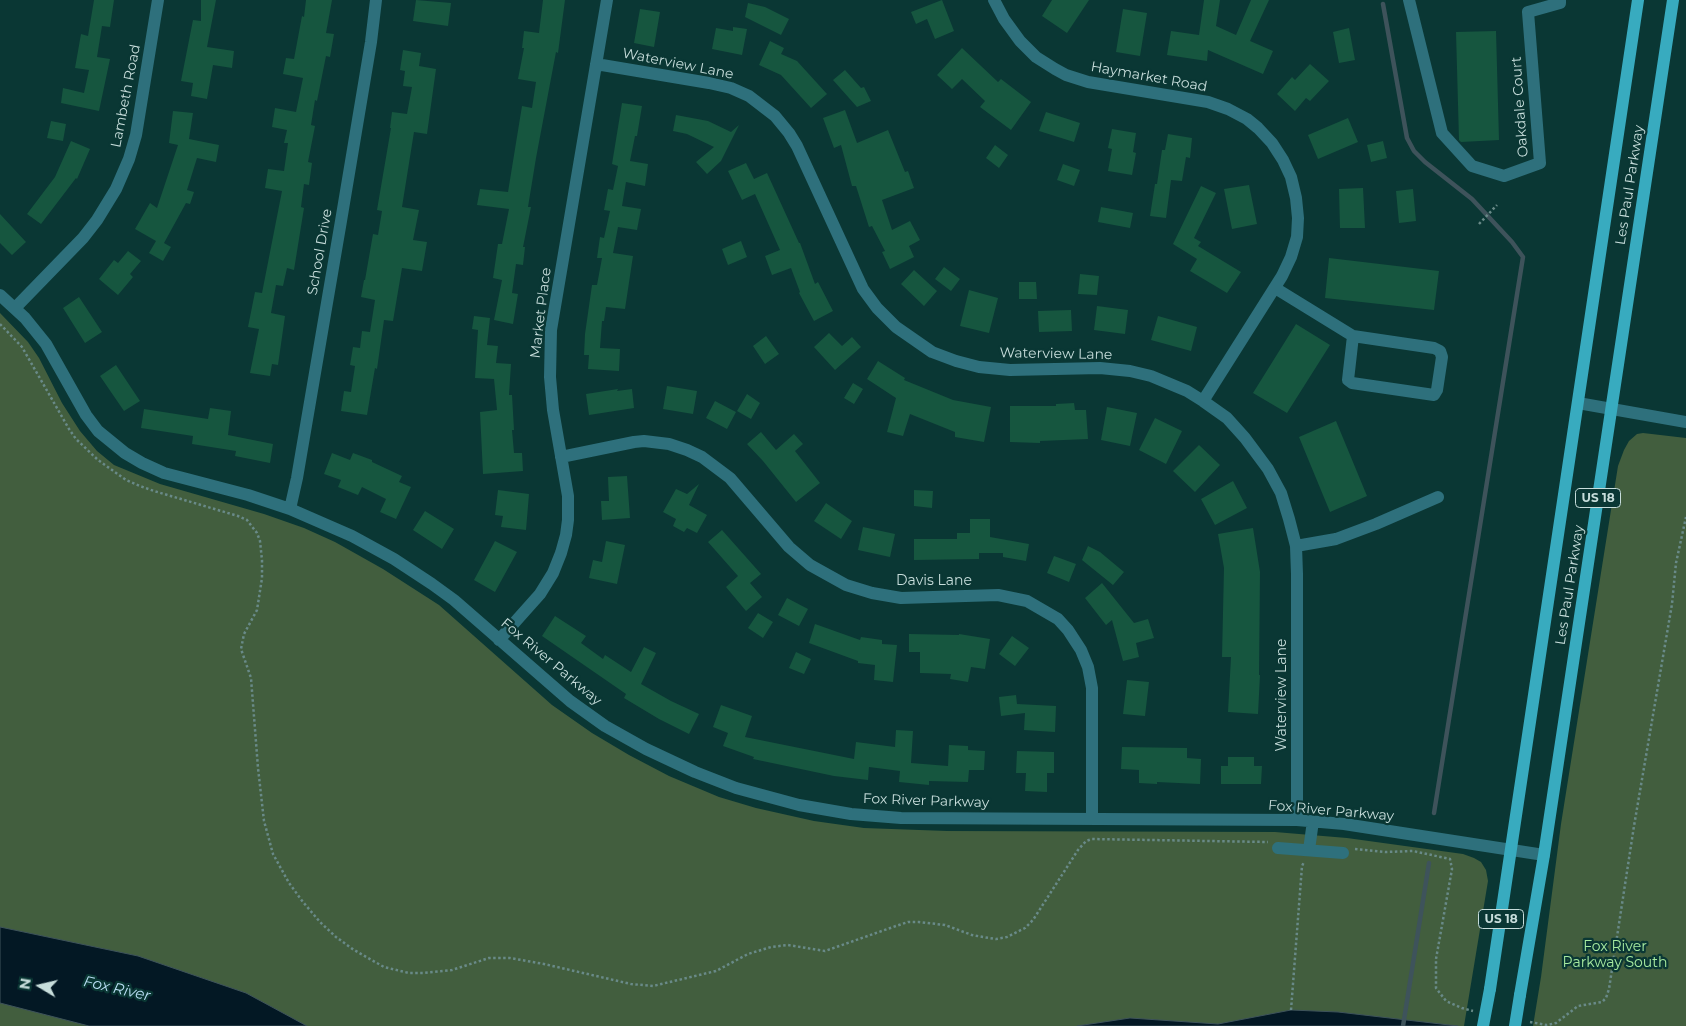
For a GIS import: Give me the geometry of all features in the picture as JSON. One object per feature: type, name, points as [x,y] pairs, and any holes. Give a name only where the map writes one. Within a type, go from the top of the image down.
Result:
[{"type":"main road","name":"Les Paul Parkway","points":[[1483,1026],[1512,850],[1638,0]]},
{"type":"main road","name":"Les Paul Parkway","points":[[1515,1026],[1544,855],[1672,0]]},
{"type":"street","name":"Lambeth Road","points":[[15,308],[83,238],[97,220],[116,189],[136,136],[158,0]]},
{"type":"street","name":"School Drive","points":[[290,509],[330,288],[371,42],[376,0]]},
{"type":"street","name":"Market Place","points":[[499,640],[540,594],[554,573],[566,536],[568,504],[566,480],[552,410],[550,377],[552,330],[606,0]]},
{"type":"street","name":"Haymarket Road","points":[[994,0],[1004,19],[1020,41],[1036,57],[1066,75],[1101,85],[1208,102],[1228,109],[1247,119],[1258,128],[1272,143],[1283,160],[1291,177],[1298,218],[1297,237],[1291,257],[1275,288],[1203,401]]},
{"type":"street","name":"Oakdale Court","points":[[1409,0],[1442,133],[1472,166],[1504,176],[1540,163],[1528,6],[1560,3],[1560,0]]},
{"type":"street","name":"Waterview Lane","points":[[596,64],[731,88],[749,96],[775,116],[789,132],[797,146],[863,289],[877,308],[896,327],[932,352],[979,367],[1010,370],[1100,368],[1130,371],[1166,382],[1187,391],[1227,418],[1268,469],[1281,493],[1290,519],[1296,546],[1297,820]]},
{"type":"street","points":[[1275,288],[1353,336],[1434,348],[1440,351],[1442,357],[1437,390],[1434,395],[1348,380],[1353,336]]},
{"type":"street","name":"Fox River Parkway","points":[[0,295],[15,308],[46,344],[86,415],[98,430],[125,453],[164,473],[248,495],[290,509],[352,536],[394,559],[454,600],[570,701],[605,726],[646,749],[687,768],[751,793],[799,805],[852,814],[893,817],[1297,820],[1344,824],[1544,855]]},
{"type":"street","points":[[1578,403],[1686,422]]},
{"type":"street","name":"Davis Lane","points":[[561,456],[634,442],[668,444],[687,450],[730,478],[780,537],[810,565],[846,585],[872,593],[901,598],[998,595],[1027,601],[1058,619],[1081,650],[1088,666],[1092,688],[1092,818]]},
{"type":"street","points":[[1296,546],[1336,539],[1376,524],[1438,496]]},
{"type":"street","points":[[1309,850],[1313,822]]},
{"type":"street","points":[[1278,848],[1343,853]]},
{"type":"path","points":[[1479,224],[1497,205]]},
{"type":"path","points":[[1291,1010],[1302,866],[1309,850]]},
{"type":"green space","points":[[0,313],[28,342],[39,358],[62,403],[80,431],[97,451],[114,465],[160,484],[264,514],[304,528],[335,542],[383,569],[439,605],[552,705],[592,733],[669,776],[719,797],[756,808],[814,821],[864,828],[947,831],[1275,832],[1347,838],[1463,854],[1474,858],[1481,862],[1486,870],[1488,881],[1464,1026],[0,1026]]},
{"type":"green space","name":"Fox River Parkway South","points":[[1637,434],[1686,438],[1686,1026],[1533,1026],[1561,824],[1618,466],[1629,441]]},
{"type":"water","name":"Fox River","points":[[0,927],[138,956],[246,993],[307,1026],[89,1026],[0,1003]]},
{"type":"water","points":[[1291,1010],[1338,1012],[1458,1026],[1077,1026],[1130,1018],[1218,1024]]},
{"type":"building","points":[[94,0],[114,0],[110,27],[102,26],[97,57],[110,59],[99,111],[61,103],[63,88],[84,93],[89,70],[75,68],[81,34],[88,36]]},
{"type":"building","points":[[201,0],[216,0],[207,47],[234,51],[232,68],[213,65],[207,99],[191,96],[193,83],[181,81],[193,20],[201,21]]},
{"type":"building","points":[[306,0],[332,0],[326,33],[334,34],[330,57],[326,56],[317,101],[315,100],[311,125],[315,126],[308,162],[312,163],[309,185],[304,184],[301,207],[304,208],[294,270],[287,268],[283,286],[276,285],[271,313],[285,316],[278,365],[272,364],[270,376],[250,373],[259,329],[248,327],[255,292],[262,293],[282,191],[265,188],[268,169],[284,171],[288,143],[284,143],[287,130],[272,127],[275,108],[296,112],[303,78],[283,74],[286,58],[294,59]]},
{"type":"building","points":[[416,0],[451,3],[448,26],[413,21]]},
{"type":"building","points":[[543,0],[565,0],[558,53],[556,52],[528,207],[531,207],[523,247],[525,247],[523,265],[516,264],[512,293],[518,294],[513,324],[494,320],[502,280],[493,278],[498,244],[502,244],[509,209],[477,205],[480,189],[508,192],[522,106],[532,108],[536,82],[518,79],[524,48],[522,48],[524,31],[539,33]]},
{"type":"building","points":[[942,0],[954,31],[935,39],[927,19],[916,24],[911,12]]},
{"type":"building","points":[[1052,0],[1089,0],[1067,33],[1042,16]]},
{"type":"building","points":[[1204,0],[1220,0],[1216,26],[1236,35],[1251,0],[1269,0],[1250,41],[1273,51],[1263,74],[1208,50],[1207,61],[1167,55],[1171,31],[1199,35]]},
{"type":"building","points":[[748,3],[765,7],[789,19],[781,35],[745,17]]},
{"type":"building","points":[[640,9],[660,12],[654,47],[634,43]]},
{"type":"building","points":[[1123,9],[1147,13],[1140,56],[1116,52]]},
{"type":"building","points":[[733,27],[747,29],[742,55],[712,49],[716,28],[733,31]]},
{"type":"building","points":[[1349,28],[1355,60],[1339,63],[1333,32]]},
{"type":"building","points":[[1496,31],[1499,140],[1461,142],[1459,140],[1456,32]]},
{"type":"building","points":[[770,41],[784,48],[781,54],[797,61],[827,94],[811,108],[781,75],[759,65]]},
{"type":"building","points":[[962,48],[998,82],[1001,79],[1031,102],[1011,130],[980,107],[985,101],[962,79],[952,89],[937,75]]},
{"type":"building","points":[[403,50],[421,53],[419,66],[436,69],[427,134],[414,132],[402,207],[419,210],[413,240],[427,242],[422,271],[402,268],[393,321],[384,320],[377,369],[375,368],[367,415],[341,411],[344,391],[351,392],[355,366],[350,365],[353,347],[360,348],[362,331],[370,332],[375,300],[361,297],[373,234],[378,235],[382,211],[377,210],[392,112],[407,114],[412,87],[403,86],[405,71],[400,70]]},
{"type":"building","points":[[1310,64],[1329,81],[1310,101],[1306,98],[1295,111],[1277,94],[1292,77],[1295,80]]},
{"type":"building","points":[[845,70],[861,88],[864,87],[871,101],[857,107],[833,80]]},
{"type":"building","points":[[622,103],[642,106],[637,136],[635,136],[630,161],[648,164],[645,186],[626,182],[622,206],[641,209],[637,230],[618,227],[613,253],[633,256],[625,309],[606,307],[604,321],[602,321],[600,348],[620,349],[619,371],[588,369],[589,355],[584,355],[585,334],[592,285],[597,285],[602,258],[597,258],[600,237],[604,238],[610,211],[604,210],[608,189],[613,190],[618,166],[612,164]]},
{"type":"building","points":[[845,110],[857,143],[888,130],[905,172],[908,171],[914,188],[882,200],[892,230],[910,221],[920,240],[909,246],[914,257],[890,269],[882,252],[885,251],[872,226],[869,227],[856,186],[852,186],[841,145],[834,148],[823,118]]},
{"type":"building","points":[[173,111],[193,113],[189,139],[219,145],[216,162],[197,158],[187,190],[194,192],[190,204],[186,203],[164,243],[171,247],[163,261],[149,253],[156,241],[135,229],[150,203],[157,208],[178,145],[169,143]]},
{"type":"building","points":[[1046,112],[1080,123],[1074,142],[1039,131]]},
{"type":"building","points":[[676,115],[708,121],[731,132],[739,125],[721,161],[707,174],[696,162],[714,147],[687,134],[673,131]]},
{"type":"building","points":[[1348,118],[1358,142],[1318,159],[1308,135]]},
{"type":"building","points":[[51,121],[66,124],[63,141],[47,138]]},
{"type":"building","points":[[1112,129],[1136,133],[1133,152],[1136,153],[1132,175],[1108,171],[1112,149],[1108,148]]},
{"type":"building","points":[[1168,134],[1192,138],[1190,158],[1186,157],[1182,181],[1171,180],[1166,218],[1150,216],[1162,150],[1165,150]]},
{"type":"building","points":[[71,141],[90,149],[77,179],[41,224],[27,214],[55,177]]},
{"type":"building","points":[[1383,141],[1387,158],[1371,162],[1367,145]]},
{"type":"building","points":[[995,145],[1008,155],[999,168],[986,158]]},
{"type":"building","points":[[746,163],[754,179],[767,173],[800,243],[815,284],[818,282],[833,311],[814,321],[799,293],[791,268],[772,275],[765,256],[780,250],[755,194],[742,200],[728,171]]},
{"type":"building","points":[[1063,164],[1080,170],[1074,186],[1057,180]]},
{"type":"building","points":[[1249,185],[1257,224],[1232,229],[1224,189]]},
{"type":"building","points":[[1201,186],[1216,193],[1194,238],[1201,242],[1198,246],[1241,272],[1227,293],[1190,271],[1197,259],[1173,244]]},
{"type":"building","points":[[1363,188],[1365,228],[1340,228],[1339,189]]},
{"type":"building","points":[[1413,189],[1416,221],[1399,223],[1396,191]]},
{"type":"building","points":[[1101,207],[1133,213],[1130,228],[1098,222]]},
{"type":"building","points":[[0,214],[26,242],[12,255],[0,243]]},
{"type":"building","points":[[741,241],[747,257],[728,265],[722,249]]},
{"type":"building","points":[[128,251],[141,261],[130,274],[133,277],[118,295],[99,279],[114,260],[118,263]]},
{"type":"building","points":[[1329,258],[1439,271],[1434,310],[1325,298]]},
{"type":"building","points":[[944,267],[960,279],[951,291],[935,279]]},
{"type":"building","points":[[914,270],[937,291],[924,306],[901,284]]},
{"type":"building","points":[[1080,274],[1099,276],[1097,295],[1078,294]]},
{"type":"building","points":[[1019,282],[1036,282],[1037,299],[1019,299]]},
{"type":"building","points":[[969,290],[998,298],[989,333],[960,326]]},
{"type":"building","points":[[79,297],[102,332],[85,343],[63,308]]},
{"type":"building","points":[[1097,306],[1128,310],[1125,334],[1094,330]]},
{"type":"building","points":[[1071,310],[1072,331],[1039,332],[1038,311]]},
{"type":"building","points":[[474,316],[490,318],[487,345],[498,346],[496,363],[511,364],[509,395],[512,395],[514,453],[522,453],[523,471],[483,474],[480,412],[497,410],[494,379],[475,378],[478,330],[472,329]]},
{"type":"building","points":[[1158,316],[1197,327],[1191,351],[1151,340]]},
{"type":"building","points":[[1296,324],[1330,345],[1287,413],[1253,393]]},
{"type":"building","points":[[829,333],[842,346],[852,337],[861,347],[835,370],[814,347]]},
{"type":"building","points":[[766,336],[779,354],[765,364],[753,346]]},
{"type":"building","points":[[878,361],[905,378],[904,380],[953,400],[991,407],[984,442],[955,437],[955,432],[910,414],[903,436],[887,432],[896,398],[867,379]]},
{"type":"building","points":[[116,365],[140,401],[124,411],[100,376]]},
{"type":"building","points":[[853,383],[863,389],[854,404],[844,398]]},
{"type":"building","points":[[667,386],[697,391],[693,414],[663,409]]},
{"type":"building","points":[[618,389],[617,391],[632,389],[634,408],[589,415],[586,394]]},
{"type":"building","points":[[747,394],[760,403],[751,419],[737,411]]},
{"type":"building","points":[[715,401],[736,412],[727,429],[706,418]]},
{"type":"building","points":[[1074,403],[1075,410],[1086,410],[1088,439],[1040,441],[1040,443],[1010,442],[1010,406],[1056,406],[1056,404]]},
{"type":"building","points":[[1107,407],[1137,413],[1130,446],[1101,440]]},
{"type":"building","points":[[210,408],[231,411],[228,435],[273,444],[270,463],[235,456],[236,451],[192,444],[193,436],[141,428],[144,409],[208,419]]},
{"type":"building","points":[[1155,418],[1182,431],[1166,464],[1139,450]]},
{"type":"building","points":[[1336,421],[1367,496],[1330,512],[1299,437]]},
{"type":"building","points":[[761,432],[776,450],[794,434],[803,444],[795,451],[820,483],[796,502],[747,444]]},
{"type":"building","points":[[1199,445],[1220,465],[1195,492],[1173,471]]},
{"type":"building","points":[[332,453],[350,460],[353,453],[372,460],[372,462],[402,476],[399,482],[411,487],[396,519],[380,512],[386,499],[362,487],[358,495],[338,487],[341,480],[324,474]]},
{"type":"building","points":[[627,476],[630,518],[602,520],[601,501],[609,501],[608,477]]},
{"type":"building","points":[[1233,481],[1247,508],[1215,525],[1201,499]]},
{"type":"building","points":[[699,484],[689,505],[707,515],[697,533],[687,528],[684,532],[673,526],[676,519],[663,512],[676,489],[687,494]]},
{"type":"building","points":[[498,490],[529,494],[526,530],[501,527],[503,516],[495,515]]},
{"type":"building","points":[[914,490],[933,491],[932,508],[914,506]]},
{"type":"building","points":[[826,503],[852,521],[841,539],[814,521]]},
{"type":"building","points":[[425,511],[454,529],[442,549],[413,530]]},
{"type":"building","points":[[970,519],[990,519],[990,537],[1029,544],[1026,561],[1003,557],[1003,553],[979,553],[979,559],[914,560],[914,539],[957,539],[957,533],[970,533]]},
{"type":"building","points":[[863,527],[895,534],[890,557],[858,550]]},
{"type":"building","points":[[1253,528],[1260,572],[1258,714],[1228,712],[1231,657],[1222,657],[1224,568],[1218,534]]},
{"type":"building","points":[[722,530],[761,574],[750,583],[762,597],[746,611],[726,587],[738,576],[708,542]]},
{"type":"building","points":[[495,541],[517,552],[495,592],[474,580]]},
{"type":"building","points":[[606,541],[625,545],[617,584],[589,578],[593,560],[602,562]]},
{"type":"building","points":[[1088,546],[1100,552],[1124,572],[1113,585],[1082,560]]},
{"type":"building","points":[[1054,556],[1076,564],[1069,582],[1047,573]]},
{"type":"building","points":[[1102,583],[1134,623],[1148,619],[1154,638],[1136,643],[1139,657],[1123,661],[1112,620],[1106,625],[1085,598]]},
{"type":"building","points":[[787,598],[808,609],[799,626],[778,615]]},
{"type":"building","points":[[758,613],[773,622],[763,638],[748,628]]},
{"type":"building","points":[[555,616],[586,636],[581,643],[603,659],[605,655],[631,672],[644,647],[656,653],[641,684],[699,714],[689,734],[624,698],[626,694],[542,636]]},
{"type":"building","points":[[815,624],[860,640],[861,637],[882,640],[882,644],[897,645],[893,682],[874,680],[875,665],[858,663],[858,661],[809,643]]},
{"type":"building","points":[[909,634],[959,634],[990,639],[985,669],[971,667],[968,682],[950,679],[951,674],[920,673],[920,652],[909,652]]},
{"type":"building","points":[[1012,636],[1029,648],[1015,666],[999,654]]},
{"type":"building","points":[[796,652],[811,659],[804,674],[789,668]]},
{"type":"building","points":[[1127,680],[1149,682],[1145,716],[1123,714]]},
{"type":"building","points":[[1016,695],[1017,704],[1056,706],[1055,732],[1024,730],[1025,713],[1001,716],[999,697]]},
{"type":"building","points":[[721,705],[752,716],[745,737],[854,759],[856,742],[895,747],[896,730],[913,731],[911,763],[948,766],[949,745],[968,746],[968,750],[985,751],[984,770],[969,770],[968,782],[929,781],[929,785],[899,782],[900,771],[869,767],[868,780],[834,776],[753,759],[754,757],[723,746],[728,733],[713,727]]},
{"type":"building","points":[[1122,747],[1187,748],[1187,758],[1201,759],[1200,784],[1139,783],[1139,770],[1121,769]]},
{"type":"building","points":[[1017,751],[1054,752],[1054,773],[1047,773],[1047,792],[1025,791],[1026,773],[1016,773]]},
{"type":"building","points":[[1228,757],[1254,757],[1254,766],[1262,766],[1261,784],[1221,784],[1221,766],[1228,766]]},
{"type":"waterway","points":[[1383,4],[1407,138],[1414,151],[1472,199],[1512,242],[1523,257],[1434,813]]},
{"type":"waterway","points":[[1403,1026],[1429,863]]}]
